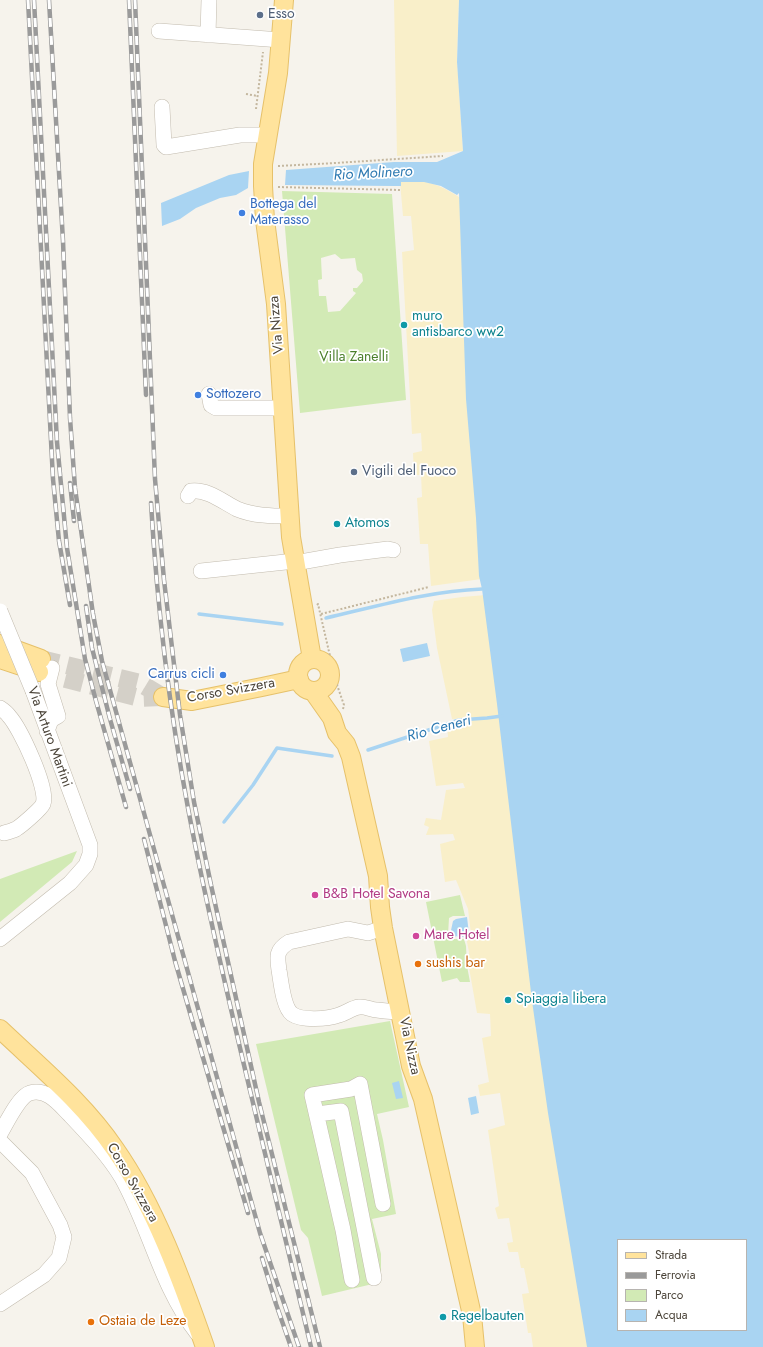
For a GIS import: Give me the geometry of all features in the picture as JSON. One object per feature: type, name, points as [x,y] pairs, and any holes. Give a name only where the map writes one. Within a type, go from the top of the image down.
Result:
[{"type":"main road","name":"Via Nizza","points":[[284,0],[269,39],[278,73],[263,164],[263,186],[265,220],[276,304],[291,537],[312,659]]},
{"type":"main road","points":[[0,644],[44,666]]},
{"type":"main road","points":[[0,659],[44,666]]},
{"type":"main road","points":[[319,688],[330,678],[329,668],[322,660],[307,660],[300,668],[298,673],[299,678],[304,687],[319,688],[330,692],[347,731],[346,744]]},
{"type":"main road","name":"Corso Svizzera","points":[[163,697],[192,700],[255,689],[299,678]]},
{"type":"main road","points":[[319,688],[338,733],[346,744]]},
{"type":"main road","name":"Via Nizza","points":[[346,744],[351,757],[378,876],[383,928],[411,1066],[423,1100],[470,1308],[475,1347]]},
{"type":"main road","name":"Corso Svizzera","points":[[0,1029],[82,1107],[115,1148],[138,1186],[158,1226],[204,1345]]},
{"type":"street","points":[[208,35],[209,0]]},
{"type":"street","points":[[159,31],[269,39]]},
{"type":"street","points":[[191,42],[253,48],[269,39]]},
{"type":"street","points":[[162,107],[164,145],[166,147],[240,135],[267,135]]},
{"type":"street","points":[[209,394],[211,405],[216,408],[282,408]]},
{"type":"street","points":[[188,496],[191,491],[197,491],[214,497],[238,509],[269,516],[290,516]]},
{"type":"street","points":[[201,571],[295,562],[388,549],[393,550]]},
{"type":"street","name":"Via Arturo Martini","points":[[0,611],[33,691],[90,845],[90,854],[86,865],[70,883],[0,939]]},
{"type":"street","points":[[44,666],[58,716],[51,720],[47,731]]},
{"type":"street","points":[[0,708],[9,716],[27,745],[39,776],[44,804],[16,829],[4,833]]},
{"type":"street","points":[[383,928],[368,933],[348,929],[289,942],[281,946],[278,952],[278,961],[282,989],[288,1008],[292,1014],[303,1018],[319,1019],[339,1015],[359,1007],[401,1012]]},
{"type":"street","points":[[352,1280],[343,1230],[312,1095],[351,1089],[360,1084],[383,1204]]},
{"type":"street","points":[[0,1134],[19,1102],[28,1093],[40,1091],[52,1097],[64,1108],[103,1151],[121,1177],[137,1208],[170,1290],[187,1320],[204,1345]]},
{"type":"street","points":[[317,1114],[341,1111],[374,1278]]},
{"type":"street","points":[[0,1141],[32,1173],[60,1225],[64,1237],[59,1258],[44,1275],[0,1304]]},
{"type":"path","points":[[256,111],[269,39]]},
{"type":"path","points":[[246,94],[258,96]]},
{"type":"path","points":[[263,164],[280,166],[443,156]]},
{"type":"path","points":[[263,186],[400,190]]},
{"type":"path","points":[[321,614],[429,587]]},
{"type":"path","points":[[318,604],[338,687],[344,705],[343,711],[340,714]]},
{"type":"green space","name":"Villa Zanelli","points":[[282,191],[392,194],[406,400],[300,413]],"holes":[[[335,254],[341,259],[355,258],[357,270],[362,274],[363,281],[357,288],[353,288],[353,291],[356,293],[340,311],[328,312],[326,296],[319,296],[318,280],[322,279],[321,258]]]},
{"type":"green space","points":[[77,851],[72,862],[0,922],[0,879]]},
{"type":"green space","points":[[460,895],[465,916],[453,916],[449,918],[448,935],[453,939],[464,939],[470,982],[460,982],[457,978],[442,982],[426,902]]},
{"type":"green space","points":[[390,1021],[409,1107],[377,1114],[396,1214],[372,1219],[381,1254],[381,1282],[322,1296],[308,1238],[301,1230],[256,1044]]},
{"type":"sand","points":[[394,0],[459,0],[457,59],[463,151],[397,156]]},
{"type":"sand","points":[[420,181],[439,186],[451,192],[473,207],[496,577],[431,586],[428,544],[420,544],[417,498],[422,497],[421,475],[414,475],[413,453],[422,451],[421,433],[412,434],[402,252],[414,250],[411,216],[403,216],[400,182]]},
{"type":"sand","points":[[498,594],[597,1347],[533,1347],[531,1333],[528,1333],[522,1294],[529,1293],[524,1268],[521,1268],[518,1252],[509,1252],[507,1243],[513,1242],[509,1218],[498,1219],[495,1208],[499,1206],[488,1130],[505,1125],[500,1093],[480,1096],[478,1085],[489,1082],[482,1038],[491,1036],[490,1014],[477,1013],[468,962],[469,952],[466,937],[471,934],[468,909],[456,880],[445,882],[440,844],[455,840],[453,834],[426,835],[429,827],[424,825],[426,818],[441,820],[446,790],[465,788],[463,783],[436,786],[429,741],[448,737],[447,725],[470,723],[470,718],[452,719],[437,648],[432,610],[434,601]]},
{"type":"water","name":"Rio Molinero","points":[[459,0],[763,0],[763,1347],[587,1347],[548,1113],[532,1001],[497,704],[479,576],[476,518],[466,399],[459,193],[457,195],[441,186],[424,182],[401,182],[401,186],[285,185],[286,170],[394,162],[437,162],[463,151],[457,62]]},
{"type":"water","points":[[249,171],[248,188],[236,195],[220,198],[196,208],[180,219],[162,226],[161,203],[229,175]]},
{"type":"water","points":[[427,643],[430,656],[403,662],[400,649]]},
{"type":"water","points":[[467,917],[469,934],[460,938],[456,936],[454,938],[450,935],[453,921]]},
{"type":"water","points":[[399,1081],[403,1098],[396,1099],[392,1083]]},
{"type":"water","points":[[476,1096],[479,1113],[471,1115],[468,1098]]},
{"type":"waterway","points":[[326,618],[423,596],[462,590],[482,589]]},
{"type":"waterway","points":[[199,614],[282,624]]},
{"type":"waterway","name":"Rio Ceneri","points":[[368,750],[459,720],[502,716]]},
{"type":"waterway","name":"Rio Ceneri","points":[[224,822],[253,785],[277,748],[332,756]]},
{"type":"tunnel","points":[[41,659],[140,683],[163,697]]},
{"type":"tunnel","points":[[39,672],[140,698],[163,697]]},
{"type":"railway","points":[[28,0],[53,479],[59,541],[70,605]]},
{"type":"railway","points":[[34,0],[57,442],[67,548],[85,659],[126,807]]},
{"type":"railway","points":[[49,0],[63,241],[70,418],[75,488],[93,614],[102,661],[260,1233],[299,1347]]},
{"type":"railway","points":[[129,0],[146,395]]},
{"type":"railway","points":[[135,0],[155,479],[164,580],[180,715],[194,802],[259,1102],[320,1347]]},
{"type":"railway","points":[[70,483],[74,521]]},
{"type":"railway","points":[[151,503],[165,656],[175,732],[188,808],[222,969],[311,1347]]},
{"type":"railway","points":[[86,606],[92,648],[130,789]]},
{"type":"railway","points":[[144,839],[175,961],[248,1213]]},
{"type":"railway","points":[[262,1258],[291,1347]]},
{"type":"place","name":"Esso","points":[[260,15]]},
{"type":"place","name":"Bottega del Materasso","points":[[242,213]]},
{"type":"place","name":"muro antisbarco ww2","points":[[404,325]]},
{"type":"place","name":"Sottozero","points":[[198,395]]},
{"type":"place","name":"Vigili del Fuoco","points":[[354,472]]},
{"type":"place","name":"Atomos","points":[[337,524]]},
{"type":"place","name":"Carrus cicli","points":[[223,675]]},
{"type":"place","name":"B&B Hotel Savona","points":[[315,895]]},
{"type":"place","name":"Mare Hotel","points":[[416,936]]},
{"type":"place","name":"sushis bar","points":[[418,964]]},
{"type":"place","name":"Spiaggia libera","points":[[508,1000]]},
{"type":"place","name":"Regelbauten","points":[[443,1317]]},
{"type":"place","name":"Ostaia de Leze","points":[[91,1322]]}]
